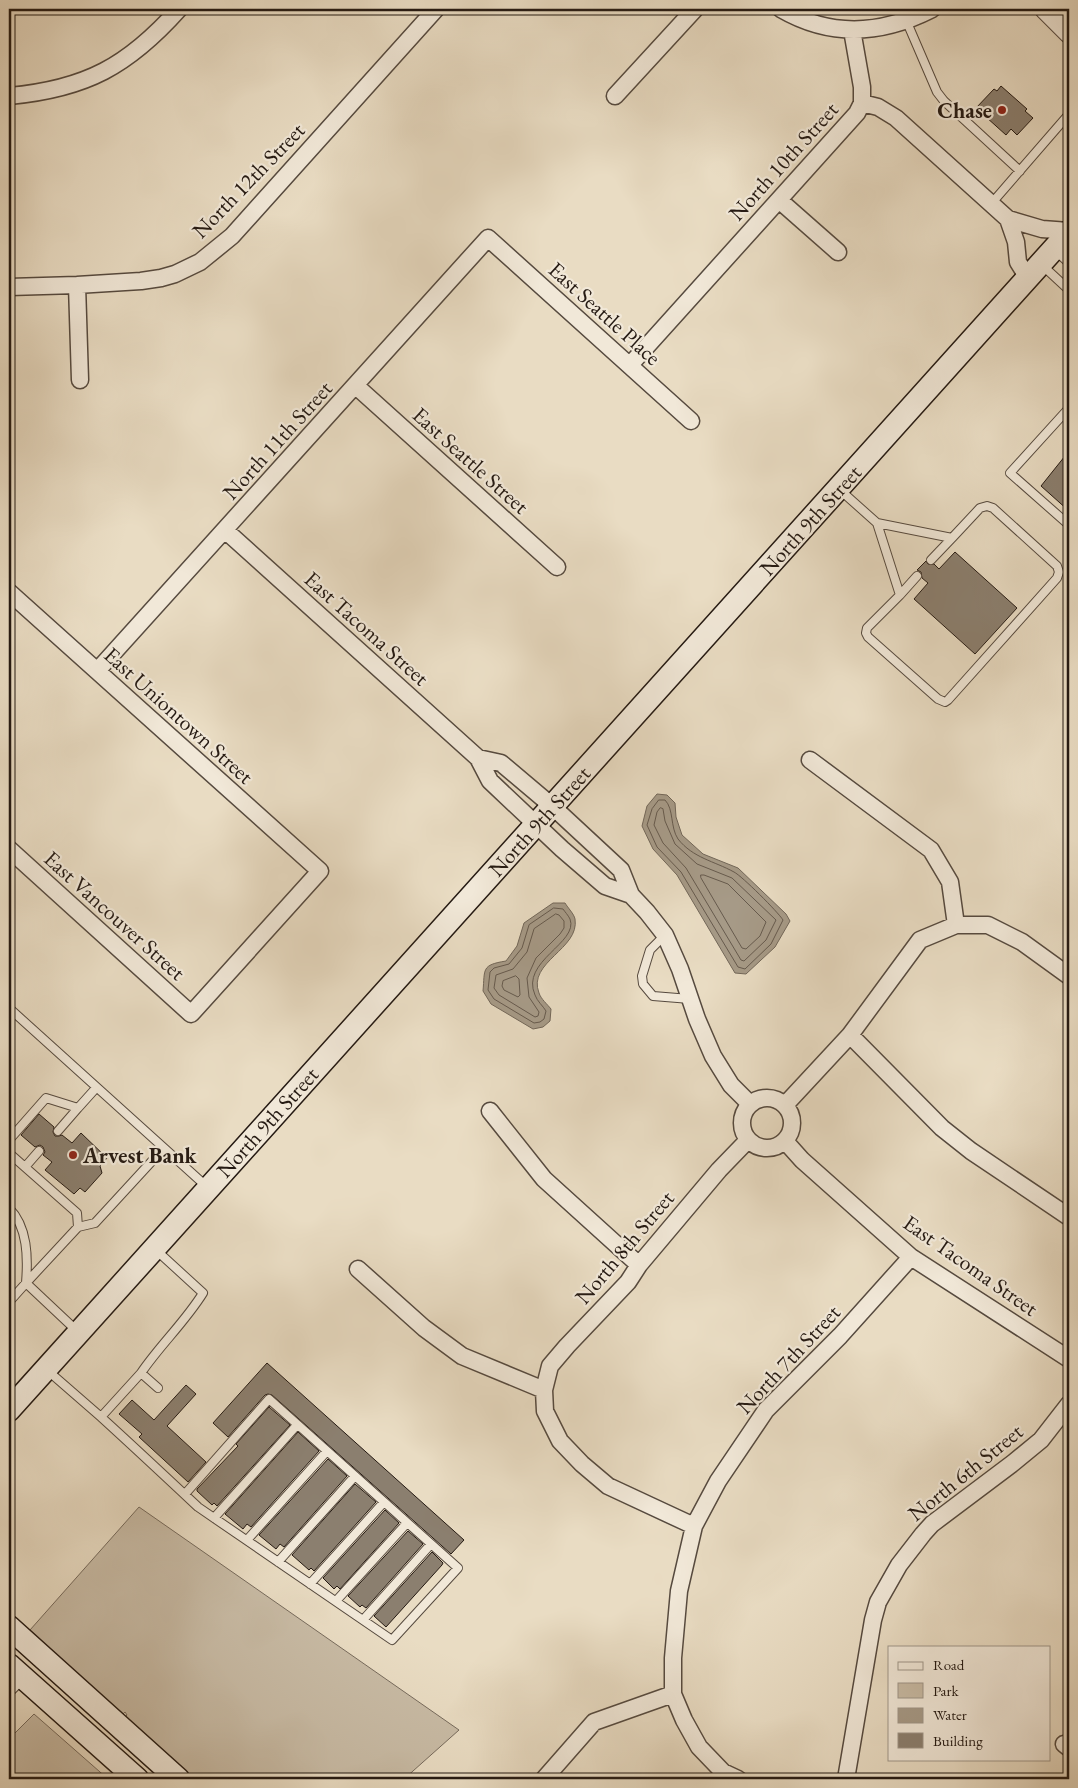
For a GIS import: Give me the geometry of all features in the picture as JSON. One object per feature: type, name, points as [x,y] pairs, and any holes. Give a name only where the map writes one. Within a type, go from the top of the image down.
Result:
[{"type":"main road","name":"North 9th Street","points":[[9,1410],[839,488],[1048,264],[1069,232]]},
{"type":"main road","points":[[9,1627],[178,1779]]},
{"type":"main road","points":[[47,1662],[14,1679],[137,1779]]},
{"type":"street","points":[[9,96],[58,89],[87,79],[111,67],[145,44],[179,9]]},
{"type":"street","name":"North 12th Street","points":[[77,285],[141,281],[175,274],[200,262],[232,236],[436,9]]},
{"type":"street","points":[[616,96],[694,9]]},
{"type":"street","points":[[781,9],[814,24],[832,29],[852,30],[886,27],[932,9]]},
{"type":"street","points":[[1045,9],[1069,33]]},
{"type":"street","name":"North 10th Street","points":[[630,365],[854,117],[862,103],[862,87],[852,30]]},
{"type":"street","points":[[862,103],[878,106],[896,118],[1008,219],[1042,229],[1069,232]]},
{"type":"street","points":[[779,200],[838,252]]},
{"type":"street","points":[[1008,219],[1016,242],[1018,262],[1048,264]]},
{"type":"street","name":"East Seattle Place","points":[[488,238],[691,421]]},
{"type":"street","name":"North 11th Street","points":[[97,671],[226,531],[488,238]]},
{"type":"street","points":[[9,287],[77,285],[80,380]]},
{"type":"street","name":"East Seattle Street","points":[[356,386],[557,567]]},
{"type":"street","name":"East Tacoma Street","points":[[226,531],[478,758],[490,781],[535,824],[605,886],[630,895]]},
{"type":"street","name":"East Uniontown Street","points":[[9,592],[320,871],[191,1014]]},
{"type":"street","name":"East Tacoma Street","points":[[478,758],[501,763],[552,806],[621,870],[630,895],[647,912],[665,935],[680,968],[712,1056],[731,1084],[750,1104]]},
{"type":"street","points":[[810,760],[931,850],[950,882],[956,925]]},
{"type":"street","name":"East Vancouver Street","points":[[9,849],[191,1014]]},
{"type":"street","points":[[785,1106],[850,1035],[920,940],[956,925],[988,925],[1022,942],[1069,976]]},
{"type":"street","points":[[850,1035],[942,1128],[971,1151],[1069,1217]]},
{"type":"street","points":[[761,1098],[768,1098],[777,1100],[785,1106],[791,1116],[792,1123],[790,1135],[785,1141],[778,1147],[766,1149],[757,1147],[748,1140],[743,1132],[742,1123],[744,1112],[750,1104],[761,1098]]},
{"type":"street","points":[[490,1111],[544,1179],[639,1265]]},
{"type":"street","name":"North 8th Street","points":[[544,1390],[550,1366],[628,1282],[639,1265],[718,1170],[748,1140]]},
{"type":"street","name":"East Tacoma Street","points":[[785,1141],[802,1160],[911,1257],[1069,1360]]},
{"type":"street","name":"North 7th Street","points":[[673,1694],[673,1658],[679,1591],[694,1526],[718,1481],[766,1410],[840,1336],[911,1257]]},
{"type":"street","points":[[358,1269],[424,1328],[462,1356],[544,1390],[544,1412],[560,1441],[582,1464],[608,1486],[694,1526]]},
{"type":"street","name":"North 6th Street","points":[[846,1779],[873,1620],[878,1602],[899,1565],[932,1524],[1040,1440],[1069,1404]]},
{"type":"street","points":[[544,1779],[594,1722],[673,1694],[698,1747],[723,1772],[738,1779]]},
{"type":"lane","points":[[906,20],[937,92],[944,101],[1020,170]]},
{"type":"lane","points":[[991,204],[1069,114]]},
{"type":"lane","points":[[1048,264],[1069,290]]},
{"type":"lane","points":[[1069,408],[1066,417],[1010,473],[1069,526]]},
{"type":"lane","points":[[839,488],[877,523],[900,595]]},
{"type":"lane","points":[[917,576],[867,628],[866,633],[868,637],[938,699],[945,702],[1057,578],[1059,572],[1057,566],[993,508],[987,506],[980,508],[931,560]]},
{"type":"lane","points":[[877,523],[952,538]]},
{"type":"lane","points":[[665,935],[650,950],[642,976],[643,984],[653,996],[690,999]]},
{"type":"lane","points":[[9,1008],[208,1188]]},
{"type":"lane","points":[[58,1131],[96,1088]]},
{"type":"lane","points":[[9,1140],[46,1098],[78,1108]]},
{"type":"lane","points":[[9,1302],[78,1227],[95,1224],[164,1148]]},
{"type":"lane","points":[[25,1167],[39,1151]]},
{"type":"lane","points":[[9,1152],[76,1213],[78,1227]]},
{"type":"lane","points":[[9,1208],[26,1243],[28,1262],[26,1283]]},
{"type":"lane","points":[[101,1417],[141,1373],[153,1354],[195,1307],[203,1294],[154,1247]]},
{"type":"lane","points":[[26,1283],[78,1332]]},
{"type":"lane","points":[[46,1368],[198,1507],[392,1640],[458,1568],[269,1399],[184,1494]]},
{"type":"lane","points":[[141,1373],[158,1388]]},
{"type":"lane","points":[[214,1518],[297,1425]]},
{"type":"lane","points":[[247,1540],[327,1451]]},
{"type":"lane","points":[[278,1562],[355,1476]]},
{"type":"lane","points":[[310,1584],[384,1502]]},
{"type":"lane","points":[[336,1601],[407,1523]]},
{"type":"lane","points":[[363,1620],[431,1544]]},
{"type":"green space","points":[[139,1507],[459,1730],[404,1779],[191,1779],[124,1718],[127,1715],[125,1712],[121,1716],[30,1630]]},
{"type":"green space","points":[[34,1714],[108,1779],[9,1779],[9,1739]]},
{"type":"water","points":[[657,794],[667,795],[675,803],[676,817],[682,835],[703,854],[738,868],[786,914],[790,921],[775,947],[746,974],[735,973],[677,875],[653,849],[642,826],[647,806]]},
{"type":"water","points":[[553,903],[565,903],[575,919],[574,930],[570,939],[540,973],[537,982],[539,993],[551,1009],[550,1021],[543,1027],[533,1029],[491,1004],[483,991],[485,973],[488,966],[506,961],[517,946],[524,923]]},
{"type":"building","name":"Chase","points":[[1001,86],[1027,109],[1025,111],[1033,118],[1017,135],[1011,129],[1006,135],[976,108],[994,89],[997,91]]},
{"type":"building","points":[[1069,451],[1069,511],[1041,486]]},
{"type":"building","points":[[955,552],[1017,608],[975,654],[914,599],[928,583],[922,578],[921,572],[917,570],[926,561],[928,564],[934,564],[939,569]]},
{"type":"building","name":"Arvest Bank","points":[[39,1114],[54,1127],[53,1132],[55,1136],[62,1135],[72,1143],[81,1133],[107,1158],[100,1166],[102,1173],[85,1192],[80,1188],[74,1194],[45,1170],[52,1162],[43,1155],[45,1152],[43,1147],[40,1145],[35,1147],[21,1135]]},
{"type":"building","points":[[267,1363],[464,1540],[451,1554],[272,1395],[265,1395],[228,1437],[213,1423]]},
{"type":"building","points":[[186,1385],[196,1394],[167,1426],[206,1462],[188,1482],[139,1437],[142,1434],[119,1414],[132,1400],[154,1420]]},
{"type":"building","points":[[269,1407],[290,1425],[217,1506],[214,1503],[212,1505],[197,1489],[238,1446],[236,1444]]},
{"type":"building","points":[[298,1432],[319,1451],[251,1527],[247,1524],[243,1529],[225,1514]]},
{"type":"building","points":[[328,1459],[347,1476],[284,1547],[280,1544],[276,1549],[259,1535]]},
{"type":"building","points":[[355,1484],[376,1502],[314,1571],[311,1568],[309,1570],[292,1555]]},
{"type":"building","points":[[385,1510],[399,1523],[340,1589],[337,1586],[334,1589],[323,1578]]},
{"type":"building","points":[[408,1531],[423,1544],[366,1608],[362,1605],[360,1607],[348,1596]]},
{"type":"building","points":[[432,1552],[443,1563],[442,1565],[386,1627],[374,1616]]},
{"type":"place","name":"Chase","points":[[1002,110]]},
{"type":"place","name":"Arvest Bank","points":[[73,1155]]}]
